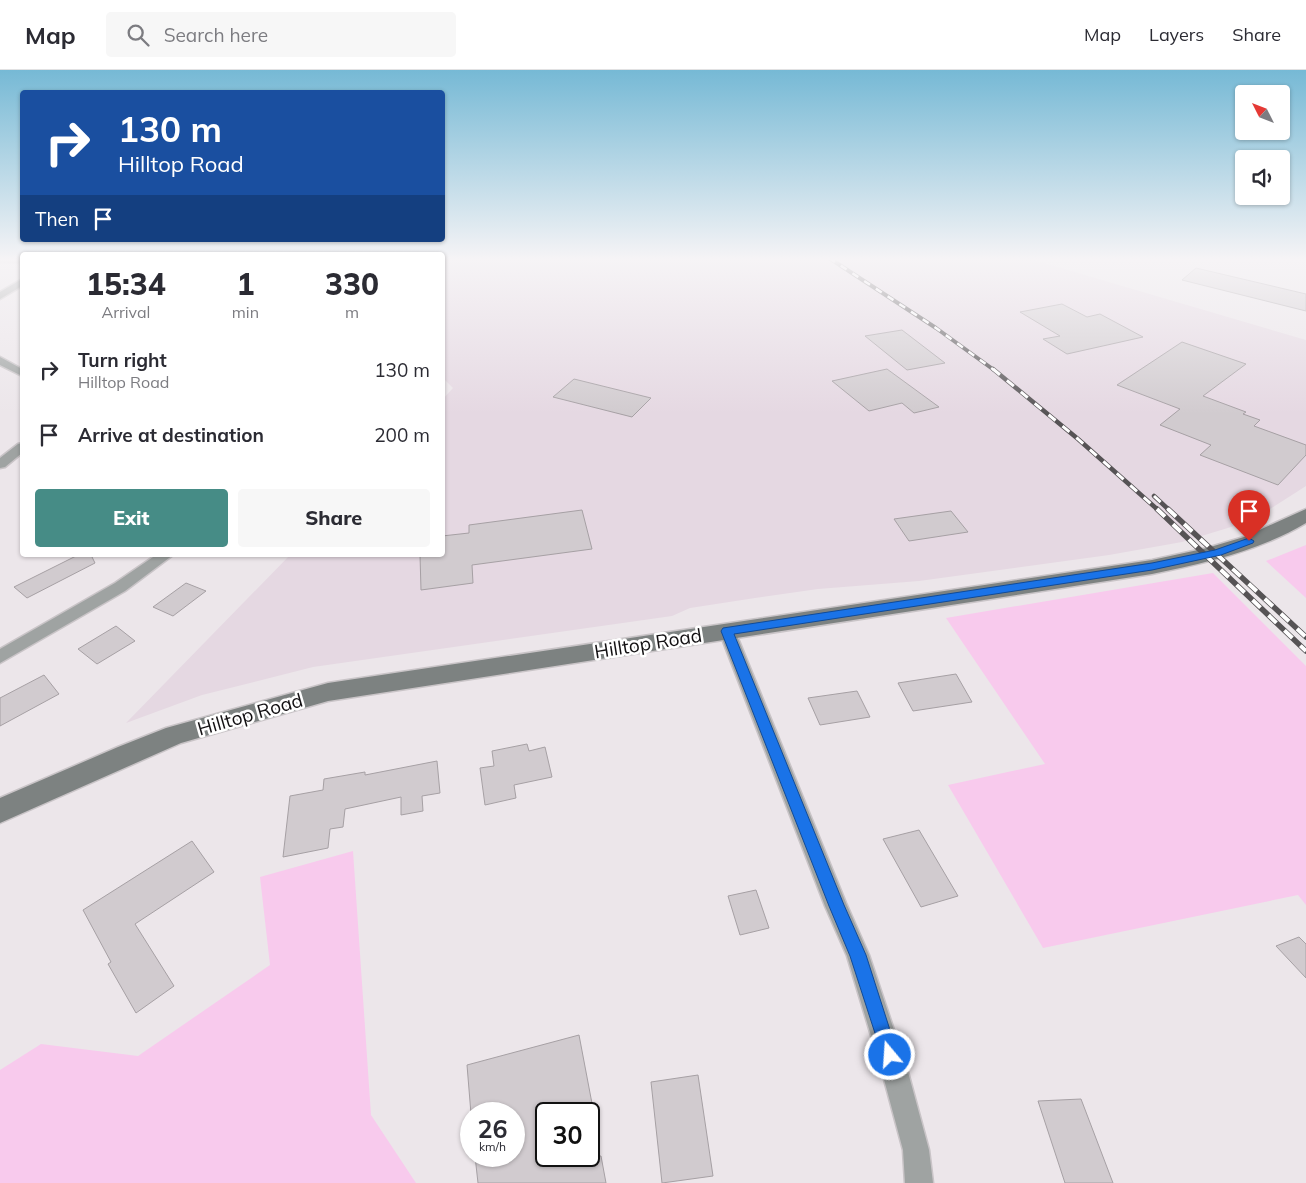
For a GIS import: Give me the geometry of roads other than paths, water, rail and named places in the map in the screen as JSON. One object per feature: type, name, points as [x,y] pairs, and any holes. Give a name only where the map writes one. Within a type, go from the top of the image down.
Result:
[{"type":"main road","name":"Hilltop Road","points":[[0,811],[119,757],[175,735],[328,692],[925,602],[1181,561],[1233,547],[1269,533],[1306,515]]},
{"type":"street","points":[[0,360],[20,372]]},
{"type":"street","points":[[0,464],[20,449]]},
{"type":"street","points":[[0,657],[120,587],[163,557]]},
{"type":"street","points":[[727,631],[836,906],[858,955],[895,1072],[916,1150],[919,1183]]},
{"type":"railway","points":[[908,310],[994,370]]},
{"type":"railway","points":[[993,369],[1078,439],[1158,510]]},
{"type":"railway","points":[[1154,496],[1169,510]]},
{"type":"railway","points":[[1157,509],[1306,651]]},
{"type":"railway","points":[[1168,509],[1306,637]]}]
